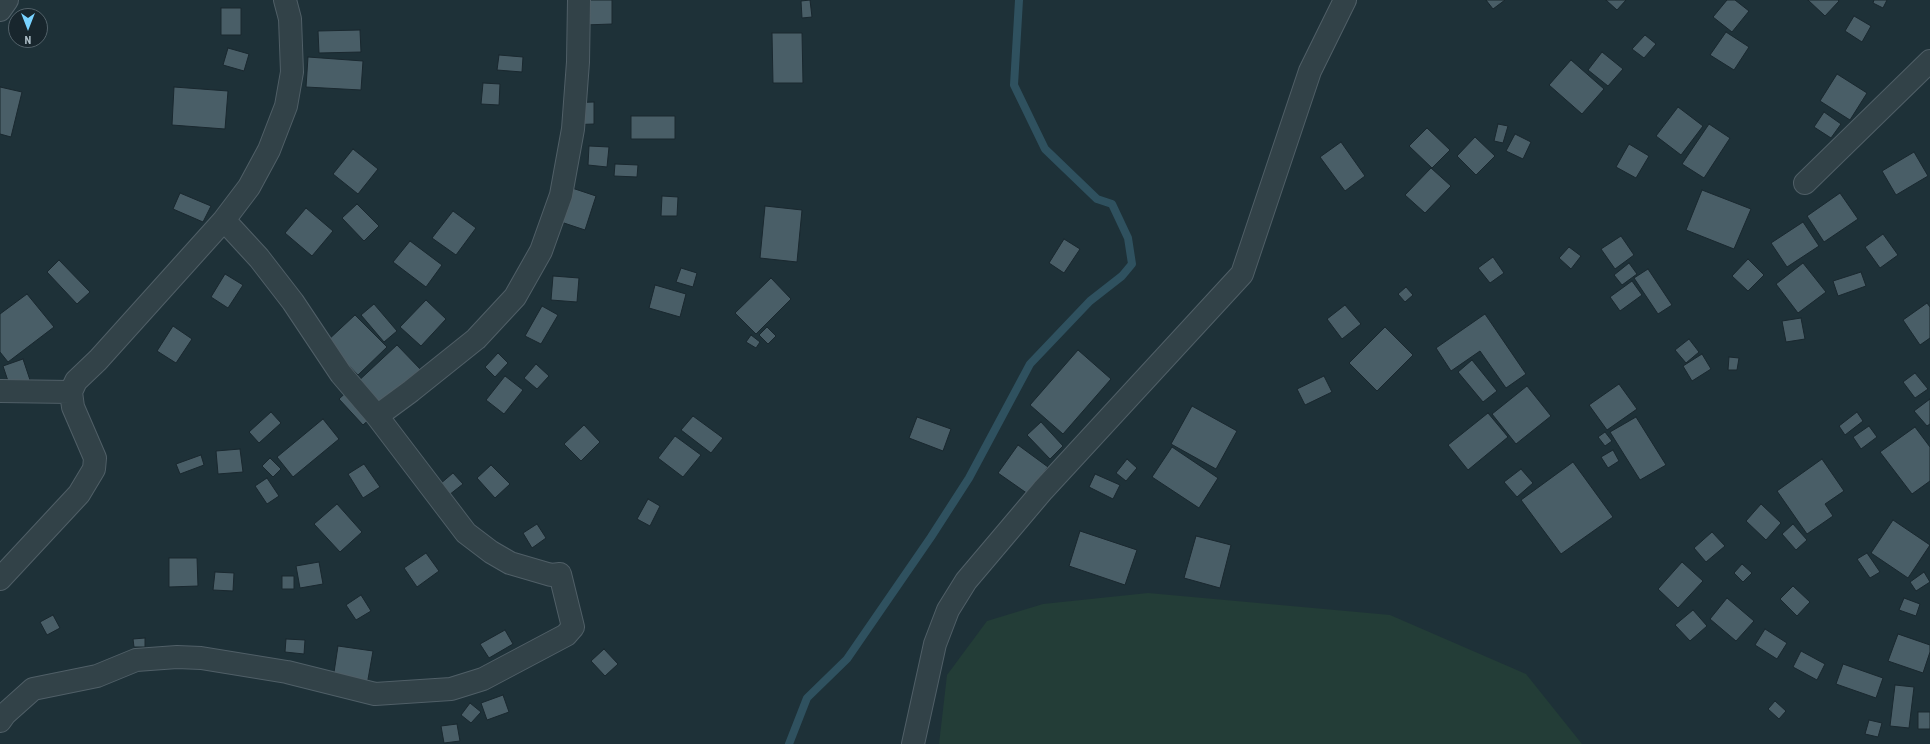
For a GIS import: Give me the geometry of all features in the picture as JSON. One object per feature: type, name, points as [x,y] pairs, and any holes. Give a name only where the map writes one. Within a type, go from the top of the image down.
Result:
[{"type":"street","points":[[0,10],[7,0]]},
{"type":"street","points":[[0,579],[79,494],[94,469],[95,458],[73,407],[71,392],[76,381],[98,360],[224,220],[249,187],[269,150],[286,106],[292,72],[290,19],[285,0]]},
{"type":"street","points":[[377,416],[412,391],[476,338],[515,296],[541,251],[561,195],[573,129],[578,62],[579,0]]},
{"type":"street","points":[[913,744],[935,644],[948,610],[966,581],[1049,484],[1242,274],[1310,71],[1345,0]]},
{"type":"street","points":[[1805,183],[1930,61]]},
{"type":"street","points":[[0,721],[5,714],[33,689],[97,676],[136,660],[177,657],[201,658],[287,672],[375,694],[451,689],[483,679],[571,631],[573,622],[560,574],[551,575],[510,563],[491,552],[466,533],[377,416],[341,374],[293,302],[259,258],[224,220]]},
{"type":"street","points":[[0,391],[71,392]]},
{"type":"green space","points":[[1148,593],[1390,615],[1526,674],[1582,744],[939,744],[947,675],[987,621],[1043,604]]},
{"type":"building","points":[[583,0],[612,0],[612,24],[584,25]]},
{"type":"building","points":[[810,0],[812,17],[802,18],[801,1]]},
{"type":"building","points":[[1486,0],[1505,0],[1493,9]]},
{"type":"building","points":[[1606,0],[1626,0],[1617,10]]},
{"type":"building","points":[[1727,0],[1735,0],[1749,11],[1732,32],[1713,17]]},
{"type":"building","points":[[1808,0],[1838,0],[1839,1],[1825,16]]},
{"type":"building","points":[[1874,0],[1887,0],[1883,8],[1873,3]]},
{"type":"building","points":[[221,8],[241,8],[241,35],[221,35]]},
{"type":"building","points":[[1854,16],[1871,26],[1862,42],[1845,31]]},
{"type":"building","points":[[360,30],[361,52],[319,53],[318,31]]},
{"type":"building","points":[[1726,32],[1749,47],[1734,70],[1710,55]]},
{"type":"building","points":[[772,33],[802,33],[803,83],[773,83]]},
{"type":"building","points":[[1645,35],[1656,44],[1644,58],[1632,49]]},
{"type":"building","points":[[228,48],[249,54],[244,71],[223,65]]},
{"type":"building","points":[[1602,52],[1623,69],[1608,86],[1588,70]]},
{"type":"building","points":[[499,55],[523,57],[522,72],[497,70]]},
{"type":"building","points":[[308,57],[363,61],[361,90],[306,87]]},
{"type":"building","points":[[1571,60],[1604,89],[1582,114],[1549,85]]},
{"type":"building","points":[[1837,74],[1867,93],[1850,120],[1820,101]]},
{"type":"building","points":[[483,83],[500,84],[499,105],[481,104]]},
{"type":"building","points":[[0,87],[22,92],[11,137],[0,134]]},
{"type":"building","points":[[174,87],[228,91],[225,129],[172,125]]},
{"type":"building","points":[[594,102],[594,124],[565,125],[564,103]]},
{"type":"building","points":[[1678,107],[1703,126],[1681,155],[1656,136]]},
{"type":"building","points":[[1824,112],[1841,124],[1831,138],[1814,127]]},
{"type":"building","points":[[631,116],[675,116],[675,139],[631,139]]},
{"type":"building","points":[[1498,124],[1508,126],[1503,143],[1494,141]]},
{"type":"building","points":[[1709,124],[1730,138],[1704,178],[1682,164]]},
{"type":"building","points":[[1427,128],[1450,150],[1432,168],[1409,146]]},
{"type":"building","points":[[1515,134],[1531,142],[1523,159],[1506,151]]},
{"type":"building","points":[[1475,137],[1495,156],[1476,175],[1457,156]]},
{"type":"building","points":[[1341,142],[1365,176],[1345,191],[1320,157]]},
{"type":"building","points":[[1629,144],[1649,156],[1636,178],[1616,167]]},
{"type":"building","points":[[589,146],[609,147],[607,167],[588,165]]},
{"type":"building","points":[[353,149],[378,169],[358,194],[333,174]]},
{"type":"building","points":[[1914,152],[1928,176],[1896,195],[1882,171]]},
{"type":"building","points":[[615,164],[638,165],[637,177],[614,176]]},
{"type":"building","points":[[1431,168],[1451,186],[1425,213],[1405,195]]},
{"type":"building","points":[[569,187],[596,196],[585,230],[558,221]]},
{"type":"building","points":[[1702,190],[1751,209],[1734,249],[1686,230]]},
{"type":"building","points":[[180,193],[211,206],[203,222],[173,209]]},
{"type":"building","points":[[1840,193],[1858,219],[1824,242],[1807,216]]},
{"type":"building","points":[[662,196],[678,197],[677,216],[661,216]]},
{"type":"building","points":[[357,204],[379,226],[364,241],[342,218]]},
{"type":"building","points":[[765,206],[802,210],[797,262],[760,258]]},
{"type":"building","points":[[306,208],[333,231],[312,256],[285,233]]},
{"type":"building","points":[[453,211],[476,228],[456,255],[432,238]]},
{"type":"building","points":[[1803,222],[1819,246],[1787,267],[1771,243]]},
{"type":"building","points":[[1883,234],[1898,255],[1880,268],[1865,247]]},
{"type":"building","points":[[1621,236],[1634,255],[1615,269],[1601,249]]},
{"type":"building","points":[[1064,239],[1080,249],[1064,273],[1049,263]]},
{"type":"building","points":[[410,241],[442,265],[426,287],[393,262]]},
{"type":"building","points":[[1569,247],[1581,256],[1571,269],[1559,258]]},
{"type":"building","points":[[1493,257],[1504,273],[1490,283],[1478,268]]},
{"type":"building","points":[[1748,259],[1764,275],[1748,291],[1732,276]]},
{"type":"building","points":[[59,260],[90,292],[77,304],[47,272]]},
{"type":"building","points":[[1629,263],[1637,274],[1622,285],[1614,275]]},
{"type":"building","points":[[1803,263],[1826,292],[1798,313],[1776,284]]},
{"type":"building","points":[[681,268],[697,273],[693,287],[676,282]]},
{"type":"building","points":[[1648,269],[1672,305],[1658,314],[1634,278]]},
{"type":"building","points":[[1861,272],[1866,286],[1838,296],[1833,281]]},
{"type":"building","points":[[225,274],[243,285],[228,308],[211,297]]},
{"type":"building","points":[[553,276],[579,278],[577,302],[551,300]]},
{"type":"building","points":[[771,278],[791,299],[756,334],[735,313]]},
{"type":"building","points":[[1632,281],[1642,295],[1620,311],[1610,297]]},
{"type":"building","points":[[655,285],[686,294],[680,317],[649,308]]},
{"type":"building","points":[[1406,287],[1413,295],[1405,302],[1398,294]]},
{"type":"building","points":[[27,294],[54,327],[8,362],[0,352],[0,314]]},
{"type":"building","points":[[426,300],[446,319],[421,346],[400,327]]},
{"type":"building","points":[[1927,303],[1930,307],[1930,338],[1920,345],[1903,320]]},
{"type":"building","points":[[374,304],[397,331],[384,342],[361,315]]},
{"type":"building","points":[[1345,305],[1361,324],[1342,339],[1327,319]]},
{"type":"building","points":[[542,306],[558,315],[541,344],[525,336]]},
{"type":"building","points":[[1485,314],[1526,374],[1506,388],[1480,351],[1451,371],[1436,348]]},
{"type":"building","points":[[355,315],[387,347],[358,375],[326,342]]},
{"type":"building","points":[[1801,318],[1805,339],[1786,342],[1782,321]]},
{"type":"building","points":[[173,326],[192,339],[176,363],[157,351]]},
{"type":"building","points":[[767,327],[776,336],[768,344],[759,335]]},
{"type":"building","points":[[1385,327],[1413,355],[1377,391],[1349,363]]},
{"type":"building","points":[[751,335],[760,342],[756,348],[746,342]]},
{"type":"building","points":[[1689,339],[1699,352],[1686,363],[1675,350]]},
{"type":"building","points":[[397,345],[422,371],[363,425],[339,399]]},
{"type":"building","points":[[1078,350],[1111,379],[1063,434],[1030,405]]},
{"type":"building","points":[[498,353],[508,363],[495,377],[485,367]]},
{"type":"building","points":[[1702,354],[1711,369],[1692,381],[1683,366]]},
{"type":"building","points":[[1729,357],[1739,358],[1737,370],[1728,370]]},
{"type":"building","points":[[23,359],[30,380],[10,387],[3,366]]},
{"type":"building","points":[[1472,360],[1497,391],[1483,402],[1458,372]]},
{"type":"building","points":[[536,364],[549,376],[537,389],[524,378]]},
{"type":"building","points":[[1915,373],[1928,389],[1915,398],[1903,382]]},
{"type":"building","points":[[505,376],[523,390],[504,414],[486,400]]},
{"type":"building","points":[[1324,376],[1332,392],[1305,405],[1297,389]]},
{"type":"building","points":[[1619,384],[1637,409],[1607,430],[1589,405]]},
{"type":"building","points":[[1527,386],[1551,416],[1516,444],[1492,414]]},
{"type":"building","points":[[1930,399],[1930,424],[1927,426],[1914,411]]},
{"type":"building","points":[[1192,406],[1237,431],[1216,469],[1171,444]]},
{"type":"building","points":[[271,412],[281,423],[259,443],[249,432]]},
{"type":"building","points":[[1857,412],[1863,421],[1845,435],[1839,426]]},
{"type":"building","points":[[1488,413],[1508,437],[1468,470],[1448,445]]},
{"type":"building","points":[[693,416],[723,438],[711,453],[681,430]]},
{"type":"building","points":[[917,417],[951,429],[943,451],[909,438]]},
{"type":"building","points":[[1636,417],[1666,465],[1640,480],[1610,432]]},
{"type":"building","points":[[323,419],[339,439],[293,477],[277,457]]},
{"type":"building","points":[[1041,422],[1063,446],[1050,459],[1027,435]]},
{"type":"building","points":[[584,425],[600,442],[581,461],[564,444]]},
{"type":"building","points":[[1869,426],[1877,437],[1861,449],[1853,437]]},
{"type":"building","points":[[1915,427],[1930,447],[1930,481],[1912,494],[1880,452]]},
{"type":"building","points":[[1605,432],[1612,441],[1605,446],[1598,437]]},
{"type":"building","points":[[675,436],[701,455],[683,477],[658,458]]},
{"type":"building","points":[[1018,445],[1048,467],[1028,494],[998,473]]},
{"type":"building","points":[[1172,447],[1218,478],[1199,508],[1152,477]]},
{"type":"building","points":[[240,449],[243,472],[218,474],[216,451]]},
{"type":"building","points":[[1613,450],[1619,461],[1608,468],[1601,457]]},
{"type":"building","points":[[201,455],[204,465],[180,474],[176,464]]},
{"type":"building","points":[[270,458],[281,469],[273,477],[262,466]]},
{"type":"building","points":[[1127,459],[1137,468],[1126,481],[1116,473]]},
{"type":"building","points":[[1822,459],[1844,491],[1825,504],[1833,516],[1807,534],[1777,491]]},
{"type":"building","points":[[1573,462],[1613,517],[1561,554],[1521,500]]},
{"type":"building","points":[[364,464],[380,487],[363,498],[348,474]]},
{"type":"building","points":[[491,465],[510,484],[495,498],[477,478]]},
{"type":"building","points":[[1521,469],[1533,483],[1517,497],[1504,482]]},
{"type":"building","points":[[453,473],[463,484],[449,495],[440,484]]},
{"type":"building","points":[[1095,474],[1120,485],[1113,499],[1089,487]]},
{"type":"building","points":[[267,478],[279,496],[267,504],[255,486]]},
{"type":"building","points":[[648,499],[660,506],[650,526],[637,519]]},
{"type":"building","points":[[337,504],[362,532],[340,552],[314,524]]},
{"type":"building","points":[[1761,504],[1781,523],[1766,540],[1746,521]]},
{"type":"building","points":[[1893,520],[1930,545],[1908,578],[1871,553]]},
{"type":"building","points":[[537,524],[546,538],[532,548],[523,533]]},
{"type":"building","points":[[1793,524],[1807,540],[1796,550],[1782,534]]},
{"type":"building","points":[[1080,531],[1137,550],[1125,585],[1069,566]]},
{"type":"building","points":[[1712,532],[1725,546],[1706,562],[1694,548]]},
{"type":"building","points":[[1196,536],[1231,545],[1220,588],[1184,578]]},
{"type":"building","points":[[426,553],[439,571],[417,587],[404,568]]},
{"type":"building","points":[[1867,553],[1880,572],[1870,578],[1857,559]]},
{"type":"building","points":[[169,558],[197,558],[198,586],[169,587]]},
{"type":"building","points":[[319,562],[323,584],[300,588],[296,566]]},
{"type":"building","points":[[1682,562],[1703,581],[1678,608],[1658,589]]},
{"type":"building","points":[[1742,564],[1752,573],[1743,582],[1734,573]]},
{"type":"building","points":[[215,572],[234,573],[233,591],[213,590]]},
{"type":"building","points":[[1924,572],[1930,582],[1916,591],[1910,582]]},
{"type":"building","points":[[282,576],[294,576],[294,589],[282,589]]},
{"type":"building","points":[[1793,586],[1810,602],[1797,616],[1780,599]]},
{"type":"building","points":[[361,595],[371,611],[356,620],[346,605]]},
{"type":"building","points":[[1727,598],[1754,621],[1736,641],[1710,619]]},
{"type":"building","points":[[1904,598],[1920,604],[1916,616],[1899,610]]},
{"type":"building","points":[[1693,610],[1707,626],[1690,641],[1675,625]]},
{"type":"building","points":[[53,615],[60,628],[47,635],[40,622]]},
{"type":"building","points":[[1765,629],[1787,643],[1777,659],[1755,645]]},
{"type":"building","points":[[505,630],[513,644],[489,658],[480,644]]},
{"type":"building","points":[[1898,634],[1930,645],[1930,652],[1923,673],[1888,661]]},
{"type":"building","points":[[145,638],[145,647],[134,647],[133,639]]},
{"type":"building","points":[[286,639],[305,640],[304,654],[285,652]]},
{"type":"building","points":[[338,646],[373,651],[367,685],[333,679]]},
{"type":"building","points":[[604,649],[618,664],[605,676],[591,661]]},
{"type":"building","points":[[1801,651],[1825,664],[1817,680],[1793,667]]},
{"type":"building","points":[[1843,664],[1883,678],[1876,698],[1836,684]]},
{"type":"building","points":[[1895,685],[1914,687],[1909,728],[1890,726]]},
{"type":"building","points":[[503,695],[509,712],[487,720],[481,703]]},
{"type":"building","points":[[1775,701],[1786,711],[1779,719],[1768,709]]},
{"type":"building","points":[[470,703],[481,712],[471,723],[461,715]]},
{"type":"building","points":[[1918,712],[1930,712],[1930,729],[1918,729]]},
{"type":"building","points":[[1869,720],[1882,723],[1878,737],[1865,734]]},
{"type":"building","points":[[457,724],[460,741],[444,743],[441,726]]},
{"type":"waterway","points":[[789,744],[807,698],[847,659],[931,537],[969,478],[1030,364],[1090,301],[1122,276],[1132,264],[1128,238],[1112,204],[1097,199],[1045,149],[1014,85],[1019,0]]}]
